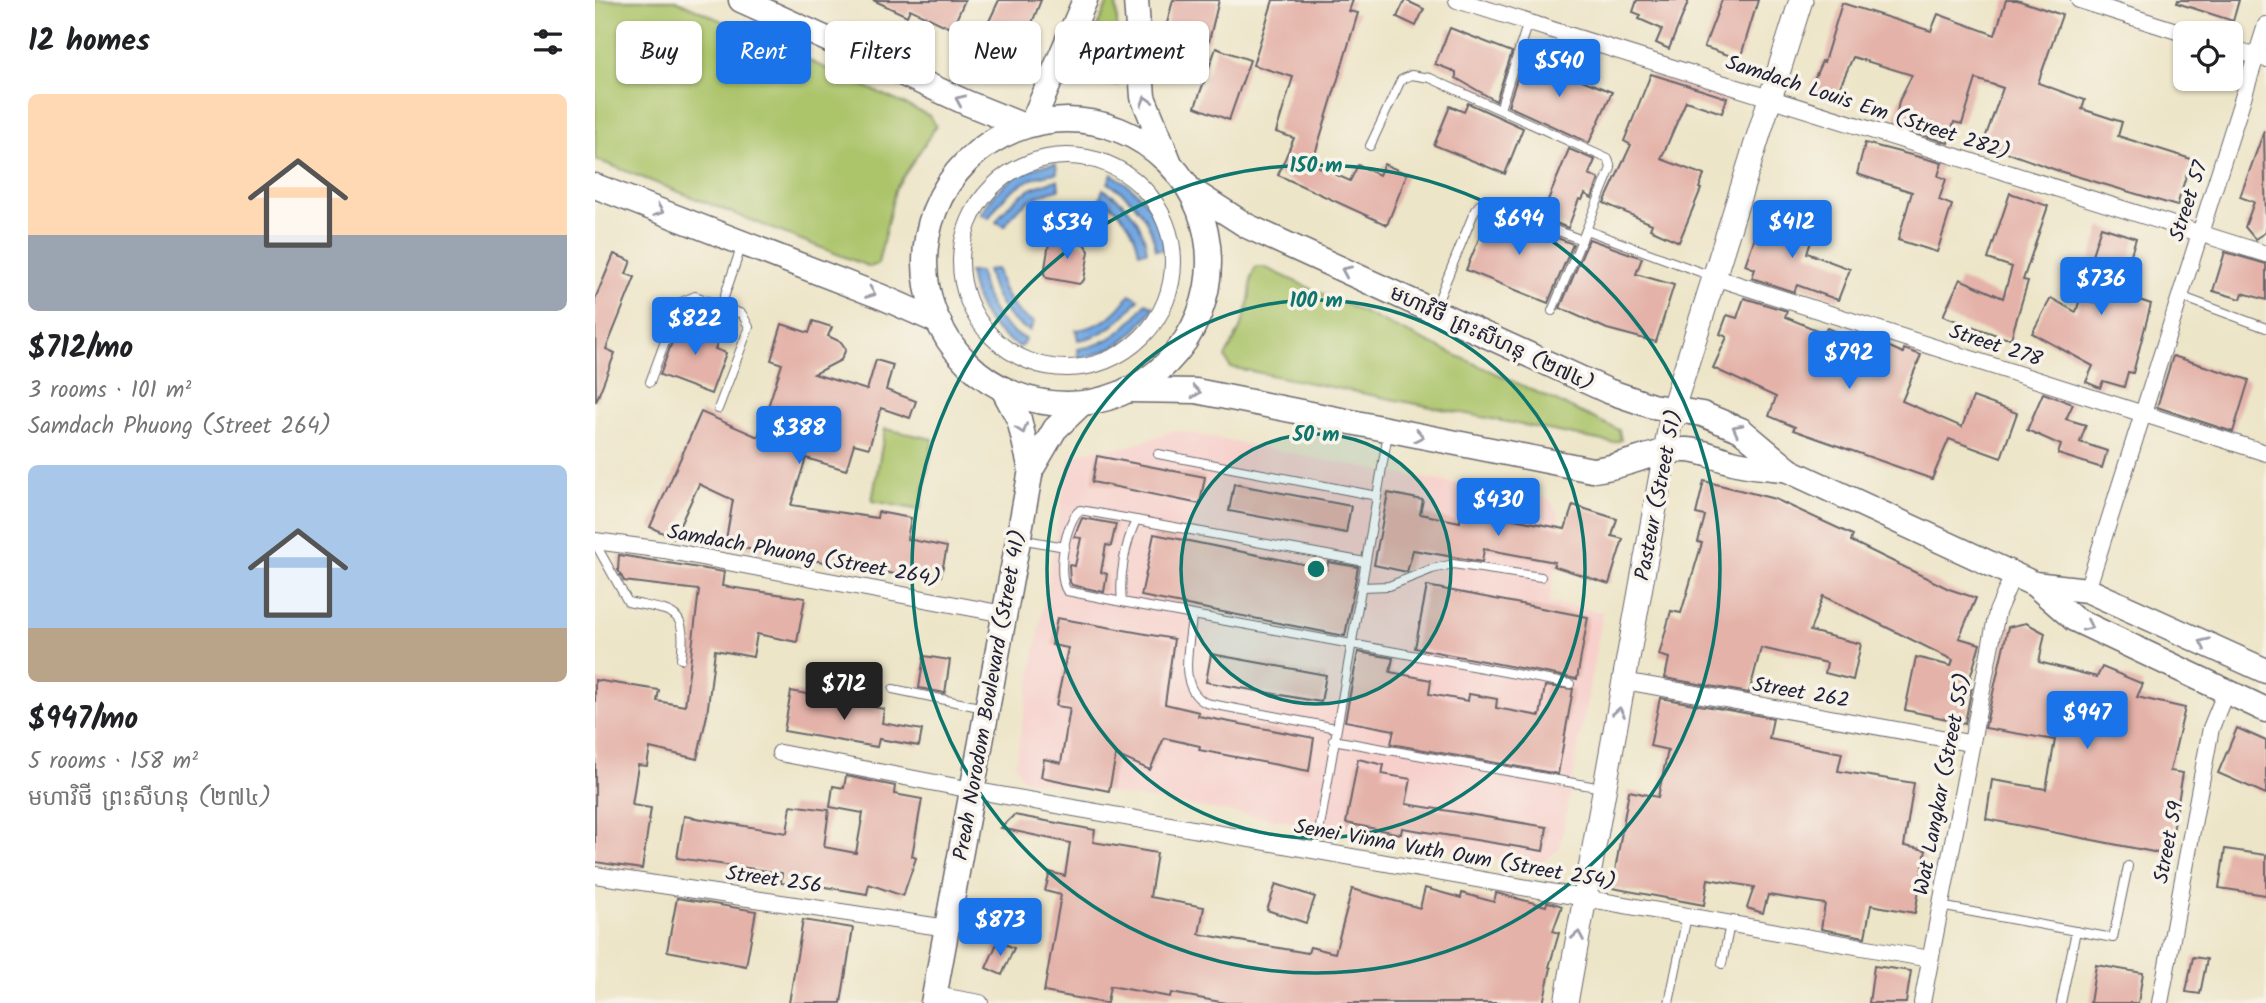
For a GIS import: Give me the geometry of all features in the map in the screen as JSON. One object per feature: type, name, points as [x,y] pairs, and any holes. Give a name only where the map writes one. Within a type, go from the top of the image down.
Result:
[{"type":"main road","points":[[741,0],[967,103],[1028,125]]},
{"type":"main road","points":[[1028,125],[1085,0]]},
{"type":"main road","points":[[1136,0],[1143,97],[1171,165]]},
{"type":"main road","points":[[1077,121],[1124,132],[1171,165],[1194,192],[1207,240],[1208,275],[1201,310],[1184,341],[1161,367],[1127,390],[1081,404],[1053,404],[1004,391],[966,361],[939,323],[928,287],[927,248],[935,211],[946,187],[961,167],[1001,135],[1028,125],[1077,121]]},
{"type":"main road","points":[[595,186],[939,323]]},
{"type":"main road","name":"មហាវិថី ព្រះសីហនុ (២៧៤)","points":[[1194,192],[1247,226],[1608,391],[1641,403],[1702,414],[1741,430],[1790,471],[2023,580],[2074,619],[2266,709]]},
{"type":"main road","name":"មហាវិថី ព្រះសីហនុ (២៧៤)","points":[[1127,390],[1196,391],[1592,470],[1615,469],[1664,453],[1685,450],[1709,452],[1728,461],[1790,471]]},
{"type":"main road","name":"Preah Norodom Boulevard (Street 41)","points":[[1004,391],[1019,419],[1031,470]]},
{"type":"main road","name":"Preah Norodom Boulevard (Street 41)","points":[[934,999],[1031,470],[1055,429],[1081,404]]},
{"type":"main road","name":"មហាវិថី ព្រះសីហនុ (២៧៤)","points":[[2023,580],[2087,590],[2266,671]]},
{"type":"street","name":"Samdach Louis Em (Street 282)","points":[[1457,0],[2266,254]]},
{"type":"street","name":"Pasteur (Street 51)","points":[[1566,1003],[1673,408],[1801,0]]},
{"type":"street","points":[[2079,0],[2173,30]]},
{"type":"street","name":"Street 57","points":[[2087,590],[2200,234],[2261,58],[2266,25]]},
{"type":"street","points":[[2243,52],[2261,58]]},
{"type":"street","points":[[1057,156],[1086,157],[1130,176],[1149,194],[1163,215],[1171,239],[1174,265],[1170,290],[1153,324],[1125,351],[1103,362],[1077,367],[1047,365],[1027,360],[1005,347],[986,330],[972,308],[963,284],[963,240],[974,210],[989,189],[1009,173],[1032,162],[1057,156]]},
{"type":"street","name":"Street 278","points":[[1714,277],[2266,453]]},
{"type":"street","name":"Samdach Phuong (Street 264)","points":[[595,542],[664,550],[1004,614]]},
{"type":"street","name":"Wat Langkar (Street 55)","points":[[1922,1003],[1969,743],[1997,612],[2023,580]]},
{"type":"street","name":"Street 262","points":[[1624,681],[1969,743]]},
{"type":"street","name":"Street 59","points":[[2160,1003],[2211,728],[2226,691]]},
{"type":"street","name":"Senei Vinna Vuth Oum (Street 254)","points":[[780,752],[972,790],[1930,959]]},
{"type":"street","name":"Street 256","points":[[595,875],[947,928]]},
{"type":"street","points":[[934,999],[980,1003]]},
{"type":"lane","points":[[1500,109],[1528,21]]},
{"type":"lane","points":[[1370,146],[1401,80],[1408,76],[1430,78],[1608,159],[1611,168],[1552,311]]},
{"type":"lane","points":[[1434,311],[1480,203],[1488,201],[1582,240]]},
{"type":"lane","points":[[1585,230],[1714,277]]},
{"type":"lane","points":[[721,306],[743,244]]},
{"type":"lane","points":[[650,382],[679,303],[695,296],[742,314],[749,327],[718,409]]},
{"type":"lane","points":[[2180,296],[2266,328]]},
{"type":"lane","points":[[1315,850],[1389,430]]},
{"type":"lane","points":[[1158,454],[1377,496]]},
{"type":"lane","points":[[1365,562],[1080,510],[1070,522],[1061,580],[1067,591],[1192,617],[1570,684]]},
{"type":"lane","points":[[1122,602],[1120,586],[1128,541],[1136,520]]},
{"type":"lane","points":[[1018,538],[1065,547]]},
{"type":"lane","points":[[595,542],[628,602],[671,611],[681,621],[685,632],[681,659]]},
{"type":"lane","points":[[1361,587],[1389,586],[1453,564],[1541,577]]},
{"type":"lane","points":[[1192,617],[1187,674],[1189,689],[1196,698],[1206,703],[1336,729]]},
{"type":"lane","points":[[893,690],[987,709]]},
{"type":"lane","points":[[1333,740],[1605,788]]},
{"type":"lane","points":[[1940,906],[2113,938],[2127,866]]},
{"type":"lane","points":[[1669,1003],[1688,916]]},
{"type":"lane","points":[[1722,964],[1730,923]]},
{"type":"lane","points":[[2061,1003],[2076,931]]},
{"type":"shaded area","points":[[1175,430],[1381,471],[1550,499],[1559,516],[1561,531],[1549,603],[1603,612],[1560,848],[1536,867],[1374,835],[1023,779],[1015,765],[1069,458],[1087,451],[1130,446]]},
{"type":"green space","points":[[595,0],[676,0],[722,21],[716,21],[716,84],[811,84],[811,62],[825,68],[825,84],[860,84],[930,116],[936,126],[895,190],[878,264],[870,267],[595,159]]},
{"type":"green space","points":[[1109,0],[1116,0],[1117,21],[1100,21]]},
{"type":"green space","points":[[1256,267],[1264,267],[1619,430],[1621,440],[1613,443],[1230,367],[1225,357],[1245,315],[1252,274]]},
{"type":"green space","points":[[885,429],[933,439],[920,510],[872,501]]},
{"type":"water","points":[[1056,164],[1057,173],[1036,178],[1017,187],[1002,200],[989,218],[981,214],[987,204],[1012,179],[1033,168]]},
{"type":"water","points":[[1112,174],[1148,205],[1160,225],[1165,249],[1156,250],[1150,229],[1140,211],[1126,195],[1108,183]]},
{"type":"water","points":[[1058,180],[1059,189],[1028,202],[1015,212],[1005,226],[996,222],[1015,199],[1039,185]]},
{"type":"water","points":[[1103,189],[1133,214],[1142,231],[1147,251],[1139,252],[1126,220],[1100,198]]},
{"type":"water","points":[[997,269],[1009,300],[1020,313],[1034,322],[1030,331],[1007,314],[1001,306],[987,270]]},
{"type":"water","points":[[969,272],[980,272],[985,293],[994,312],[1015,334],[1025,339],[1021,347],[1001,334],[985,317],[975,296]]},
{"type":"water","points":[[1130,294],[1139,299],[1120,320],[1105,331],[1078,340],[1076,330],[1093,326],[1107,318],[1120,308]]},
{"type":"water","points":[[1146,303],[1154,307],[1123,341],[1103,352],[1079,358],[1078,349],[1099,344],[1117,334],[1133,320]]},
{"type":"building","points":[[873,0],[965,0],[956,21],[949,21],[949,28],[910,9],[907,16]]},
{"type":"building","points":[[999,0],[1041,0],[1033,21],[989,21]]},
{"type":"building","points":[[1173,0],[1219,0],[1209,41],[1209,21],[1168,21]]},
{"type":"building","points":[[1273,0],[1353,0],[1349,11],[1358,13],[1312,164],[1350,181],[1358,165],[1379,175],[1384,164],[1407,174],[1387,225],[1278,175],[1294,138],[1276,132],[1293,77],[1253,65]]},
{"type":"building","points":[[1405,0],[1424,9],[1416,26],[1397,17]]},
{"type":"building","points":[[1637,0],[1689,0],[1669,49],[1656,43],[1662,29],[1639,19],[1641,15],[1633,12]]},
{"type":"building","points":[[1722,0],[1758,0],[1740,59],[1704,47]]},
{"type":"building","points":[[2006,0],[2017,0],[2062,15],[2038,83],[2085,100],[2082,109],[2122,122],[2118,136],[2191,159],[2177,206],[2059,171],[1983,144],[2003,88],[1976,79],[1962,124],[1954,122],[1948,143],[1912,132],[1914,127],[1895,123],[1899,101],[1912,75],[1853,57],[1835,98],[1810,88],[1822,61],[1824,62],[1842,3],[1931,31],[1938,14],[1995,35]]},
{"type":"building","points":[[2178,0],[2239,0],[2233,21],[2177,3]]},
{"type":"building","points":[[1450,28],[1512,52],[1496,101],[1456,78],[1456,72],[1435,64]]},
{"type":"building","points":[[1216,48],[1250,60],[1229,120],[1195,107],[1203,84],[1209,84],[1209,68]]},
{"type":"building","points":[[1524,57],[1612,92],[1589,143],[1508,106]]},
{"type":"building","points":[[1651,74],[1727,98],[1722,113],[1686,101],[1661,159],[1704,175],[1679,242],[1650,229],[1652,224],[1604,203],[1631,145],[1624,141]]},
{"type":"building","points":[[1468,103],[1523,128],[1505,174],[1434,145],[1450,106],[1464,112]]},
{"type":"building","points":[[2264,131],[2266,232],[2255,239],[2245,227],[2254,202],[2240,197]]},
{"type":"building","points":[[1865,143],[1942,163],[1938,176],[1946,179],[1939,200],[1952,205],[1937,252],[1898,240],[1912,192],[1857,174]]},
{"type":"building","points":[[1569,149],[1595,160],[1589,174],[1599,179],[1592,198],[1585,194],[1582,200],[1579,199],[1568,228],[1541,217]]},
{"type":"building","points":[[2010,193],[2048,206],[2023,280],[2028,281],[2011,338],[2005,338],[1943,316],[1960,279],[2003,298],[2012,267],[1988,259]]},
{"type":"building","points":[[1490,212],[1573,244],[1548,303],[1466,270]]},
{"type":"building","points":[[1764,212],[1798,224],[1794,236],[1811,242],[1807,253],[1850,269],[1838,300],[1797,285],[1794,292],[1752,278],[1755,269],[1745,265]]},
{"type":"building","points":[[2101,227],[2136,238],[2119,293],[2151,304],[2133,373],[2128,372],[2124,387],[2103,381],[2100,388],[2086,382],[2093,366],[2032,333],[2051,298],[2076,312],[2080,299],[2095,303],[2105,272],[2088,267]]},
{"type":"building","points":[[1055,239],[1084,244],[1089,251],[1084,280],[1079,284],[1047,278],[1044,274],[1049,243]]},
{"type":"building","points":[[1589,239],[1642,258],[1636,274],[1674,285],[1656,342],[1607,329],[1560,308]]},
{"type":"building","points":[[2225,252],[2266,264],[2266,300],[2243,293],[2241,299],[2213,291]]},
{"type":"building","points":[[614,254],[631,261],[626,274],[635,277],[606,349],[615,353],[596,402],[595,299]]},
{"type":"building","points":[[1744,298],[1787,311],[1785,317],[1824,333],[1827,328],[1876,349],[1879,342],[1903,353],[1904,349],[1921,355],[1902,401],[1962,427],[1973,397],[2017,413],[2001,458],[1949,439],[1932,479],[1793,430],[1795,427],[1769,416],[1776,397],[1713,368],[1727,337],[1720,334],[1727,315],[1737,318]]},
{"type":"building","points":[[690,318],[723,330],[715,349],[726,353],[711,394],[660,375],[675,334],[684,337]]},
{"type":"building","points":[[813,321],[832,327],[828,336],[841,342],[846,349],[841,360],[814,374],[867,390],[876,360],[893,365],[886,390],[916,401],[910,418],[881,408],[869,448],[854,444],[846,470],[806,458],[791,505],[877,518],[878,512],[911,518],[907,539],[947,547],[941,576],[902,568],[901,575],[725,545],[733,500],[699,484],[674,538],[650,527],[701,412],[758,437],[782,364],[771,360],[782,324],[809,333]]},
{"type":"building","points":[[2173,356],[2249,380],[2233,432],[2157,407]]},
{"type":"building","points":[[2043,393],[2073,404],[2066,419],[2086,425],[2080,442],[2107,451],[2102,468],[2058,454],[2061,445],[2027,430]]},
{"type":"building","points":[[1097,456],[1205,477],[1200,504],[1092,482]]},
{"type":"building","points":[[1704,481],[1775,499],[1853,535],[1851,541],[1949,589],[1976,598],[1959,638],[1980,644],[1968,685],[1972,686],[1965,723],[1905,710],[1916,657],[1951,666],[1953,660],[1823,596],[1810,631],[1861,644],[1853,680],[1825,673],[1827,663],[1761,648],[1749,693],[1665,678],[1669,658],[1659,655],[1671,611],[1681,613],[1702,543],[1698,542],[1705,516],[1696,514]]},
{"type":"building","points":[[1234,484],[1351,506],[1346,533],[1229,511]]},
{"type":"building","points":[[1388,493],[1423,500],[1420,514],[1460,522],[1462,509],[1565,529],[1573,505],[1617,519],[1612,536],[1623,539],[1609,584],[1553,566],[1555,562],[1484,549],[1482,562],[1413,550],[1407,572],[1374,565]]},
{"type":"building","points":[[1082,518],[1116,524],[1111,546],[1106,545],[1101,572],[1107,574],[1104,592],[1072,585],[1070,582],[1069,565],[1075,566],[1081,538],[1074,537]]},
{"type":"building","points":[[1154,534],[1327,569],[1328,562],[1358,567],[1345,636],[1141,596]]},
{"type":"building","points":[[619,555],[724,572],[722,586],[805,598],[797,642],[757,634],[753,657],[715,650],[707,715],[697,759],[650,748],[647,766],[638,765],[632,805],[651,808],[642,869],[595,862],[595,680],[659,690],[657,701],[685,706],[699,590],[624,581],[618,570]]},
{"type":"building","points":[[1427,586],[1588,617],[1577,679],[1415,648]]},
{"type":"building","points":[[1057,618],[1174,639],[1165,704],[1199,712],[1198,716],[1314,738],[1309,771],[1199,750],[1200,746],[1164,738],[1150,770],[1116,755],[1109,791],[1041,777],[1044,759],[1061,763],[1070,708],[1056,706],[1068,648],[1052,645]]},
{"type":"building","points":[[2026,623],[2045,633],[2039,662],[2097,677],[2102,667],[2143,684],[2137,697],[2185,708],[2170,771],[2183,773],[2169,855],[1986,819],[1992,780],[2046,789],[2055,740],[1985,728],[2008,627]]},
{"type":"building","points":[[1358,652],[1393,658],[1390,672],[1431,680],[1429,694],[1468,701],[1469,694],[1497,699],[1496,708],[1540,716],[1545,686],[1573,689],[1558,774],[1391,744],[1394,730],[1345,721]]},
{"type":"building","points":[[1211,654],[1326,675],[1321,702],[1206,682]]},
{"type":"building","points":[[924,656],[950,660],[945,693],[919,688]]},
{"type":"building","points":[[791,691],[884,709],[882,723],[922,730],[919,746],[879,739],[877,747],[784,731]]},
{"type":"building","points":[[1660,698],[1773,718],[1769,739],[1842,753],[1838,771],[1914,783],[1904,846],[1926,850],[1915,913],[1871,905],[1865,937],[1821,929],[1825,904],[1768,895],[1763,913],[1747,908],[1754,887],[1708,879],[1704,905],[1612,888],[1629,791],[1658,797],[1668,750],[1650,746]]},
{"type":"building","points":[[2237,728],[2266,741],[2266,794],[2218,773]]},
{"type":"building","points":[[1358,759],[1384,765],[1382,774],[1411,779],[1406,804],[1547,827],[1543,851],[1402,828],[1401,834],[1346,823]]},
{"type":"building","points":[[846,776],[895,786],[894,794],[922,799],[912,856],[916,858],[903,896],[869,884],[867,894],[781,883],[782,873],[677,858],[684,816],[787,833],[791,805],[829,810],[824,847],[856,853],[863,813],[830,807],[833,786],[844,788]]},
{"type":"building","points":[[1014,815],[1095,830],[1093,842],[1157,853],[1150,897],[1204,907],[1199,934],[1308,953],[1310,947],[1335,953],[1352,889],[1420,908],[1425,888],[1461,898],[1462,893],[1494,902],[1496,893],[1546,906],[1547,902],[1562,906],[1553,931],[1559,933],[1549,967],[1551,968],[1543,1003],[1226,1003],[1171,993],[1170,997],[1110,986],[1107,1003],[1104,1003],[1044,992],[1061,895],[1045,891],[1050,872],[1065,876],[1070,843],[1001,828]]},
{"type":"building","points":[[2225,849],[2266,855],[2266,895],[2219,888]]},
{"type":"building","points":[[1276,884],[1315,897],[1306,923],[1267,910]]},
{"type":"building","points":[[677,898],[756,911],[746,966],[667,951]]},
{"type":"building","points":[[803,920],[853,928],[841,1003],[789,1003]]},
{"type":"building","points":[[998,941],[1014,948],[1002,975],[986,968]]},
{"type":"building","points":[[2193,957],[2207,959],[2200,994],[2186,992]]},
{"type":"building","points":[[2096,965],[2143,973],[2138,1003],[2090,1003]]},
{"type":"building","points":[[1874,966],[1911,971],[1906,1003],[1869,1003]]}]
